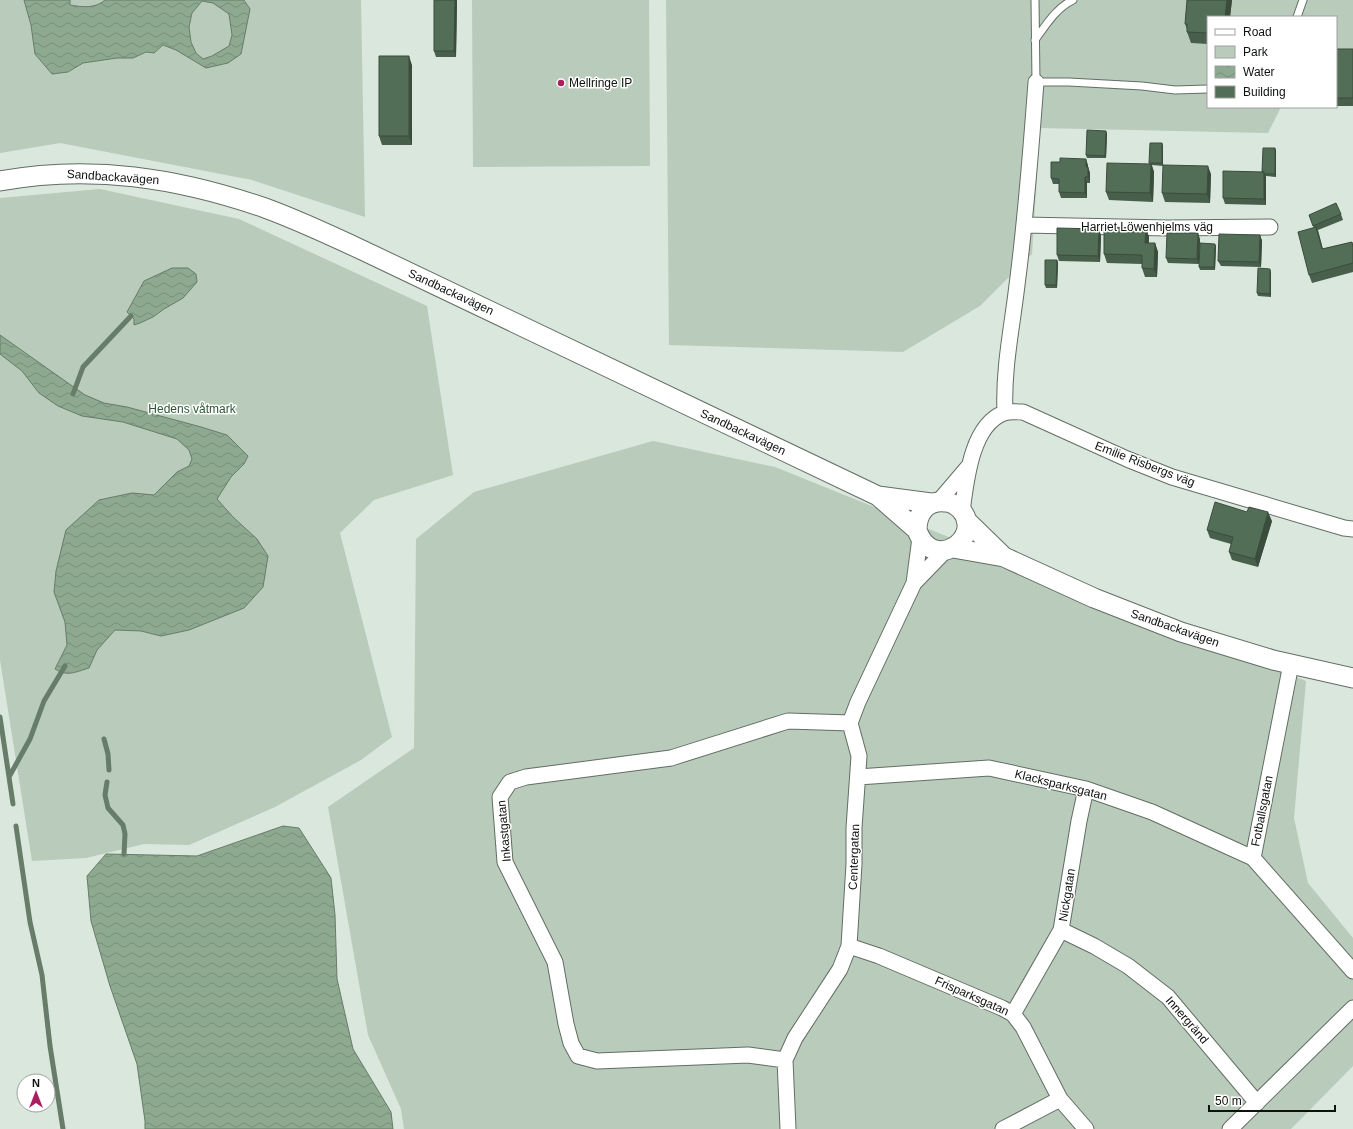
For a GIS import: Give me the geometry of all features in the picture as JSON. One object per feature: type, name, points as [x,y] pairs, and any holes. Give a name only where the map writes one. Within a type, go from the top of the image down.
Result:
[{"type":"street","points":[[914,583],[950,549],[960,543],[964,537],[966,528],[964,516],[969,466],[987,424],[1005,412],[1004,392],[1006,364],[1029,180],[1036,82]]},
{"type":"street","name":"Sandbackavägen","points":[[0,181],[50,174],[89,174],[139,177],[169,181],[265,208],[313,227],[362,250],[878,496],[918,534]]},
{"type":"street","name":"Harriet Löwenhjelms väg","points":[[1024,225],[1168,228],[1270,227]]},
{"type":"street","name":"Emilie Risbergs väg","points":[[1005,412],[1023,412],[1127,459],[1172,477],[1344,528],[1353,529]]},
{"type":"street","points":[[850,723],[858,702],[914,583],[918,534],[917,523],[919,515],[924,508],[935,502],[969,466]]},
{"type":"street","name":"Sandbackavägen","points":[[878,496],[935,502]]},
{"type":"street","points":[[935,502],[948,502],[956,506],[964,516]]},
{"type":"street","name":"Sandbackavägen","points":[[964,516],[1004,556]]},
{"type":"street","points":[[918,534],[924,544],[931,548],[938,551],[950,549]]},
{"type":"street","name":"Sandbackavägen","points":[[950,549],[1004,556],[1122,610],[1181,632],[1249,653],[1353,678]]},
{"type":"street","name":"Fotballsgatan","points":[[1291,664],[1253,858],[1353,971]]},
{"type":"street","name":"Inkastgatan","points":[[785,1060],[748,1055],[597,1061],[578,1056],[571,1043],[555,962],[505,862],[500,797],[510,782],[526,777],[670,758],[788,721],[850,723]]},
{"type":"street","name":"Centergatan","points":[[788,1129],[785,1060],[795,1038],[840,969],[849,946],[854,864],[854,828],[859,756],[850,723]]},
{"type":"street","name":"Klacksparksgatan","points":[[858,777],[989,768],[1086,789],[1152,812],[1253,858]]},
{"type":"street","name":"Nickgatan","points":[[1013,1014],[1061,930],[1079,821],[1086,789]]},
{"type":"street","name":"Innergränd","points":[[1061,930],[1094,946],[1128,966],[1168,997],[1257,1103]]},
{"type":"street","name":"Frisparksgatan","points":[[849,946],[893,962],[994,1004],[1013,1014],[1023,1027],[1060,1099],[1086,1129]]},
{"type":"street","points":[[1230,1129],[1353,1008]]},
{"type":"street","points":[[1003,1129],[1060,1099]]},
{"type":"lane","points":[[1035,0],[1036,82],[1142,86],[1175,90],[1207,89]]},
{"type":"lane","points":[[1035,40],[1051,18],[1068,2],[1073,0]]},
{"type":"lane","points":[[1297,16],[1303,0]]},
{"type":"green space","points":[[0,0],[24,0],[31,25],[68,72],[83,63],[117,58],[133,58],[146,52],[154,53],[163,45],[176,50],[207,68],[228,63],[250,9],[245,0],[361,0],[365,217],[252,180],[60,143],[0,153]]},
{"type":"green space","points":[[70,0],[105,0],[97,5],[84,7],[70,5]]},
{"type":"green space","name":"Mellringe IP","points":[[472,0],[649,0],[650,166],[473,167]]},
{"type":"green space","points":[[666,0],[1353,0],[1353,55],[1337,54],[1337,16],[1207,16],[1207,108],[1280,108],[1268,133],[1040,128],[1032,254],[980,306],[903,352],[669,345]]},
{"type":"green space","points":[[202,1],[213,3],[229,14],[232,35],[229,46],[212,56],[203,59],[196,53],[191,42],[189,27],[192,13]]},
{"type":"green space","name":"Hedens våtmark","points":[[100,189],[239,219],[427,306],[453,475],[374,500],[340,533],[392,737],[361,760],[275,807],[189,845],[144,844],[86,858],[32,861],[0,660],[0,198]]},
{"type":"green space","points":[[653,441],[775,467],[1306,681],[1294,818],[1308,883],[1353,938],[1353,1066],[1291,1129],[404,1129],[401,1109],[368,1035],[328,807],[414,748],[416,539],[474,492]]},
{"type":"water","points":[[24,0],[70,0],[70,5],[84,7],[97,5],[105,0],[244,0],[250,9],[241,54],[228,63],[206,68],[176,50],[163,45],[154,53],[146,52],[133,58],[117,58],[83,63],[68,72],[52,74],[35,54],[31,25]],"holes":[[[202,1],[213,3],[229,14],[232,35],[229,46],[212,56],[203,59],[196,53],[191,42],[189,27],[192,13]]]},
{"type":"water","points":[[172,268],[188,268],[196,274],[197,282],[183,298],[153,317],[134,325],[134,319],[127,312],[144,281]]},
{"type":"water","points":[[0,335],[85,395],[104,403],[127,407],[227,435],[248,456],[244,464],[231,477],[217,499],[233,517],[257,539],[268,556],[263,587],[244,608],[189,630],[161,636],[141,631],[115,630],[97,650],[89,668],[68,673],[55,669],[67,645],[65,622],[54,592],[56,571],[66,530],[99,500],[132,493],[154,495],[177,472],[189,466],[192,459],[189,450],[177,439],[123,422],[82,416],[58,406],[39,393],[22,371],[0,354]]},
{"type":"water","points":[[283,826],[299,828],[331,878],[335,915],[337,979],[353,1049],[391,1112],[393,1129],[145,1129],[137,1064],[110,986],[91,921],[87,876],[106,854],[197,856]]},
{"type":"building","points":[[434,0],[455,0],[454,51],[434,51]]},
{"type":"building","points":[[1187,0],[1227,0],[1225,16],[1207,16],[1207,33],[1187,32],[1187,24],[1185,24]]},
{"type":"building","points":[[1337,49],[1353,49],[1353,98],[1337,98]]},
{"type":"building","points":[[379,56],[409,56],[409,136],[379,136]]},
{"type":"building","points":[[1087,130],[1106,131],[1105,156],[1086,155]]},
{"type":"building","points":[[1150,143],[1162,143],[1162,163],[1149,163]]},
{"type":"building","points":[[1263,148],[1275,148],[1275,174],[1264,174],[1264,172],[1262,172]]},
{"type":"building","points":[[1060,158],[1086,159],[1088,177],[1085,177],[1085,193],[1059,192],[1059,179],[1051,178],[1051,162],[1060,162]]},
{"type":"building","points":[[1107,163],[1151,164],[1150,193],[1106,192]]},
{"type":"building","points":[[1163,165],[1208,166],[1207,194],[1162,193]]},
{"type":"building","points":[[1223,171],[1264,172],[1264,199],[1223,198]]},
{"type":"building","points":[[1336,203],[1341,214],[1313,226],[1309,215]]},
{"type":"building","points":[[1104,227],[1146,228],[1145,243],[1155,243],[1154,269],[1142,268],[1142,255],[1104,254]]},
{"type":"building","points":[[1316,227],[1322,249],[1352,242],[1353,263],[1309,275],[1298,232]]},
{"type":"building","points":[[1057,228],[1099,229],[1098,256],[1057,255]]},
{"type":"building","points":[[1167,233],[1198,233],[1197,259],[1166,258]]},
{"type":"building","points":[[1219,234],[1260,235],[1259,262],[1218,261]]},
{"type":"building","points":[[1200,243],[1215,244],[1214,267],[1199,267]]},
{"type":"building","points":[[1045,260],[1057,260],[1056,285],[1045,285]]},
{"type":"building","points":[[1258,268],[1270,269],[1270,294],[1257,293]]},
{"type":"building","points":[[1215,502],[1247,512],[1249,507],[1268,512],[1255,559],[1229,552],[1233,537],[1207,530]]},
{"type":"waterway","points":[[73,394],[83,367],[131,316]]},
{"type":"waterway","points":[[13,804],[9,777],[30,739],[44,701],[65,666]]},
{"type":"waterway","points":[[0,717],[9,777]]},
{"type":"waterway","points":[[104,739],[108,754],[109,770]]},
{"type":"waterway","points":[[107,782],[105,795],[108,808],[123,825],[125,834],[124,854]]},
{"type":"waterway","points":[[16,826],[30,922],[42,975],[50,1046],[63,1129]]},
{"type":"place","name":"Mellringe IP","points":[[561,83]]}]
